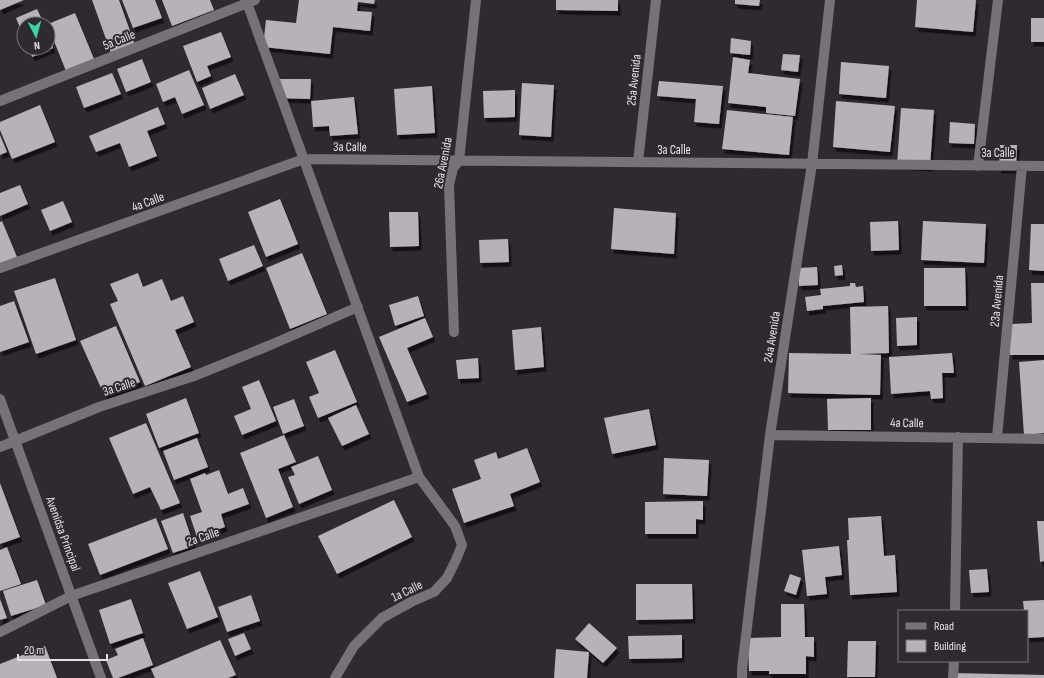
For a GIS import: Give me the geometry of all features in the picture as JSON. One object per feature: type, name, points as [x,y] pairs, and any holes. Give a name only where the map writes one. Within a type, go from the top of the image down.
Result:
[{"type":"street","name":"26a Avenida","points":[[454,332],[449,185],[453,168],[459,161],[476,0]]},
{"type":"street","name":"25a Avenida","points":[[638,162],[656,0]]},
{"type":"street","name":"24a Avenida","points":[[742,678],[770,435],[812,164],[830,0]]},
{"type":"street","points":[[978,166],[998,0]]},
{"type":"street","name":"5a Calle","points":[[0,101],[250,1]]},
{"type":"street","name":"1a Calle","points":[[250,1],[304,159],[419,477],[454,526],[462,545],[447,578],[434,592],[382,618],[354,646],[335,678]]},
{"type":"street","name":"3a Calle","points":[[304,159],[1044,166]]},
{"type":"street","name":"4a Calle","points":[[0,268],[304,159]]},
{"type":"street","name":"23a Avenida","points":[[997,438],[1022,166]]},
{"type":"street","name":"3a Calle","points":[[0,447],[99,407],[194,376],[358,307]]},
{"type":"street","name":"Avenidsa Principal","points":[[0,399],[101,678]]},
{"type":"street","name":"4a Calle","points":[[770,435],[1044,438]]},
{"type":"street","points":[[955,610],[958,437]]},
{"type":"street","name":"2a Calle","points":[[0,632],[71,596],[419,477]]},
{"type":"street","points":[[953,678],[954,662]]},
{"type":"building","points":[[0,0],[24,0],[0,10]]},
{"type":"building","points":[[92,0],[119,0],[135,45],[111,53]]},
{"type":"building","points":[[122,0],[155,0],[162,18],[133,28]]},
{"type":"building","points":[[162,0],[210,0],[214,10],[172,26]]},
{"type":"building","points":[[299,0],[375,0],[374,4],[358,2],[357,11],[372,12],[370,31],[333,27],[330,54],[263,47],[266,20],[296,23]]},
{"type":"building","points":[[556,0],[618,0],[618,11],[556,10]]},
{"type":"building","points":[[735,0],[760,0],[759,6],[735,4]]},
{"type":"building","points":[[917,0],[976,0],[973,32],[915,27]]},
{"type":"building","points":[[37,9],[40,16],[21,16]]},
{"type":"building","points":[[75,13],[94,59],[66,71],[56,46],[56,21]]},
{"type":"building","points":[[1031,18],[1044,18],[1044,42],[1031,42]]},
{"type":"building","points":[[221,32],[231,57],[207,66],[211,76],[197,82],[183,46]]},
{"type":"building","points":[[731,38],[751,41],[750,55],[730,53]]},
{"type":"building","points":[[783,54],[800,55],[798,72],[781,70]]},
{"type":"building","points":[[733,57],[750,60],[748,73],[800,79],[795,116],[766,113],[766,107],[728,103]]},
{"type":"building","points":[[142,59],[151,82],[126,92],[117,69]]},
{"type":"building","points":[[841,62],[889,66],[886,98],[839,94]]},
{"type":"building","points":[[189,70],[204,105],[182,114],[175,97],[163,102],[156,84]]},
{"type":"building","points":[[112,73],[121,94],[84,108],[76,87]]},
{"type":"building","points":[[235,74],[244,95],[210,109],[202,88]]},
{"type":"building","points":[[277,79],[311,79],[310,99],[277,98]]},
{"type":"building","points":[[659,81],[723,86],[719,124],[694,122],[696,99],[657,96]]},
{"type":"building","points":[[522,83],[554,85],[551,137],[519,135]]},
{"type":"building","points":[[432,86],[435,133],[397,135],[394,89]]},
{"type":"building","points":[[515,90],[515,117],[484,118],[483,91]]},
{"type":"building","points":[[354,97],[358,134],[330,136],[329,126],[313,127],[311,101]]},
{"type":"building","points":[[836,101],[895,106],[890,152],[833,147]]},
{"type":"building","points":[[40,105],[55,142],[12,159],[0,130],[0,122]]},
{"type":"building","points":[[158,107],[165,124],[147,131],[157,156],[129,167],[120,143],[96,152],[89,136]]},
{"type":"building","points":[[901,108],[934,110],[930,167],[897,165]]},
{"type":"building","points":[[727,110],[793,117],[789,155],[722,149]]},
{"type":"building","points":[[950,122],[975,124],[974,144],[949,143]]},
{"type":"building","points":[[0,135],[7,152],[0,155]]},
{"type":"building","points":[[1000,145],[1017,145],[1016,169],[999,169]]},
{"type":"building","points":[[20,185],[28,204],[0,216],[0,193]]},
{"type":"building","points":[[280,199],[298,244],[266,257],[248,212]]},
{"type":"building","points":[[63,201],[72,222],[50,231],[41,210]]},
{"type":"building","points":[[614,208],[676,213],[674,254],[611,249]]},
{"type":"building","points":[[389,212],[418,212],[419,246],[390,247]]},
{"type":"building","points":[[2,221],[17,257],[0,264],[0,222]]},
{"type":"building","points":[[898,221],[899,250],[871,251],[870,222]]},
{"type":"building","points":[[923,221],[986,224],[984,263],[921,260]]},
{"type":"building","points":[[1031,224],[1044,224],[1044,271],[1029,270]]},
{"type":"building","points":[[508,239],[509,262],[480,263],[479,240]]},
{"type":"building","points":[[254,245],[263,266],[228,281],[219,259]]},
{"type":"building","points":[[302,253],[327,314],[290,329],[266,268]]},
{"type":"building","points":[[842,265],[843,275],[835,276],[834,266]]},
{"type":"building","points":[[817,267],[818,285],[799,286],[798,268]]},
{"type":"building","points":[[924,268],[965,268],[966,306],[924,306]]},
{"type":"building","points":[[138,273],[143,287],[162,279],[171,301],[183,296],[194,322],[175,330],[191,367],[145,386],[110,304],[118,301],[110,284]]},
{"type":"building","points":[[55,278],[76,340],[36,354],[14,291]]},
{"type":"building","points":[[850,283],[855,283],[856,287],[863,286],[864,302],[823,306],[823,309],[807,311],[805,297],[821,295],[820,289],[850,286]]},
{"type":"building","points":[[1031,283],[1044,283],[1044,355],[1010,355],[1010,324],[1032,323]]},
{"type":"building","points":[[418,296],[424,316],[395,326],[389,305]]},
{"type":"building","points":[[14,301],[29,342],[0,352],[0,306]]},
{"type":"building","points":[[888,306],[889,353],[858,354],[881,355],[880,395],[788,393],[789,353],[851,354],[850,307]]},
{"type":"building","points":[[917,317],[917,345],[897,346],[896,318]]},
{"type":"building","points":[[425,318],[433,337],[407,348],[427,394],[407,402],[379,337]]},
{"type":"building","points":[[116,326],[140,382],[105,397],[80,341]]},
{"type":"building","points":[[541,327],[544,367],[515,370],[512,330]]},
{"type":"building","points":[[335,350],[357,402],[318,418],[309,397],[319,393],[306,362]]},
{"type":"building","points":[[952,353],[954,373],[942,373],[943,398],[931,399],[930,391],[891,394],[889,357]]},
{"type":"building","points":[[478,358],[479,378],[458,379],[456,360]]},
{"type":"building","points":[[1044,360],[1044,433],[1024,435],[1019,362]]},
{"type":"building","points":[[259,380],[276,421],[242,435],[234,416],[251,409],[242,387]]},
{"type":"building","points":[[186,398],[199,433],[159,448],[146,414]]},
{"type":"building","points":[[871,398],[871,430],[828,430],[827,399]]},
{"type":"building","points":[[294,399],[304,426],[283,434],[273,407]]},
{"type":"building","points":[[356,405],[369,434],[342,446],[328,418]]},
{"type":"building","points":[[649,409],[656,445],[612,454],[604,418]]},
{"type":"building","points":[[146,423],[180,503],[161,510],[150,487],[133,494],[109,438]]},
{"type":"building","points":[[284,435],[296,462],[278,469],[293,507],[266,518],[240,453]]},
{"type":"building","points":[[197,438],[208,467],[174,480],[163,451]]},
{"type":"building","points":[[527,448],[540,482],[510,494],[514,506],[464,523],[452,489],[481,479],[474,460],[496,452],[498,459]]},
{"type":"building","points":[[318,456],[332,490],[299,504],[288,477],[295,475],[291,467]]},
{"type":"building","points":[[664,458],[709,460],[707,496],[663,494]]},
{"type":"building","points":[[219,470],[228,494],[243,488],[249,504],[221,514],[225,527],[197,537],[190,516],[202,512],[190,479],[205,473],[206,475]]},
{"type":"building","points":[[0,483],[20,537],[0,544]]},
{"type":"building","points":[[394,500],[412,537],[337,574],[318,536]]},
{"type":"building","points":[[703,501],[703,520],[696,519],[696,534],[645,534],[645,502]]},
{"type":"building","points":[[183,513],[194,546],[173,553],[161,521]]},
{"type":"building","points":[[881,516],[884,556],[895,555],[897,592],[850,595],[847,540],[849,540],[848,518]]},
{"type":"building","points":[[156,518],[168,549],[100,575],[88,544]]},
{"type":"building","points":[[1037,521],[1044,521],[1044,561],[1040,562]]},
{"type":"building","points":[[839,546],[842,575],[825,577],[827,594],[807,596],[802,550]]},
{"type":"building","points":[[7,547],[21,584],[0,591],[0,550]]},
{"type":"building","points":[[987,569],[989,592],[971,593],[969,570]]},
{"type":"building","points":[[200,571],[218,617],[187,629],[168,583]]},
{"type":"building","points":[[790,574],[801,578],[796,595],[784,591]]},
{"type":"building","points":[[37,580],[46,605],[11,616],[3,591]]},
{"type":"building","points":[[636,584],[692,584],[693,619],[636,620]]},
{"type":"building","points":[[251,595],[260,621],[227,632],[218,607]]},
{"type":"building","points":[[0,599],[7,618],[0,620]]},
{"type":"building","points":[[131,599],[143,633],[110,644],[99,610]]},
{"type":"building","points":[[1044,600],[1044,637],[1028,638],[1028,610],[1024,610],[1023,601]]},
{"type":"building","points":[[781,604],[804,604],[805,637],[814,637],[814,657],[806,656],[806,674],[769,674],[769,671],[749,671],[748,638],[781,637]]},
{"type":"building","points":[[589,623],[617,648],[603,663],[575,639]]},
{"type":"building","points":[[244,633],[251,649],[235,656],[228,639]]},
{"type":"building","points":[[682,635],[682,658],[629,659],[628,636]]},
{"type":"building","points":[[143,638],[153,665],[118,678],[113,678],[106,660],[118,655],[115,649]]},
{"type":"building","points":[[220,640],[236,675],[228,678],[155,678],[151,669]]},
{"type":"building","points":[[848,641],[876,641],[875,677],[847,677]]},
{"type":"building","points":[[45,646],[57,678],[0,678],[0,664]]},
{"type":"building","points":[[556,649],[589,652],[587,678],[554,678]]},
{"type":"building","points":[[953,673],[1044,675],[1044,678],[953,678]]}]
